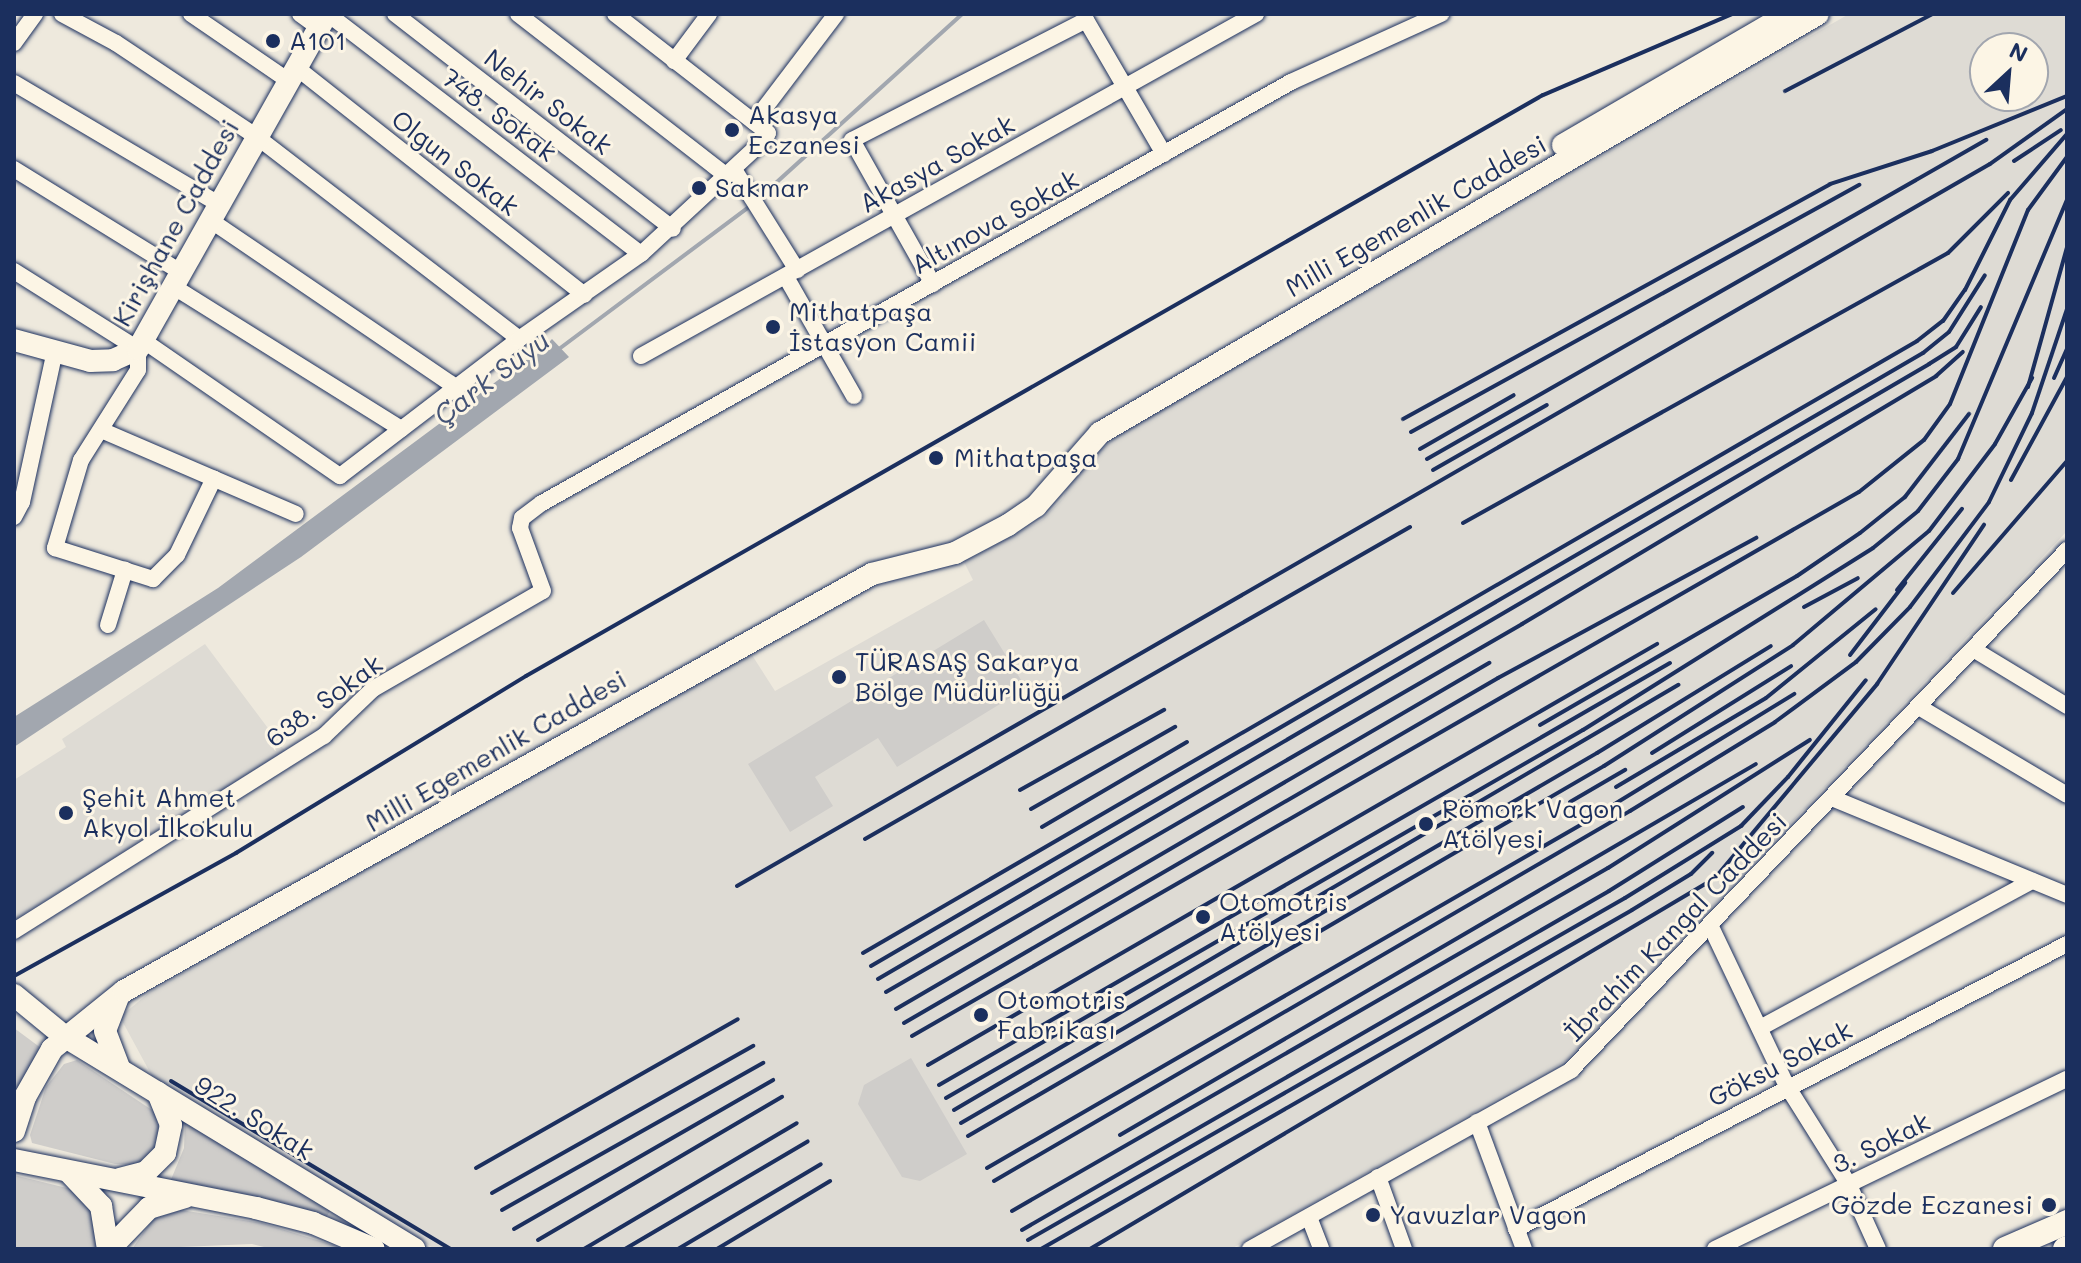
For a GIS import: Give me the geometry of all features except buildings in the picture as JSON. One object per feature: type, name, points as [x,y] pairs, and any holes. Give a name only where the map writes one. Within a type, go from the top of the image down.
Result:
[{"type":"main road","name":"Milli Egemenlik Caddesi","points":[[1055,481],[1074,440],[1093,421],[1788,14]]},
{"type":"main road","name":"Milli Egemenlik Caddesi","points":[[14,1131],[39,1069],[64,1036],[124,991],[872,574],[955,553],[1008,525],[1036,506],[1100,433],[1818,14]]},
{"type":"main road","name":"Kirişhane Caddesi","points":[[14,340],[90,361],[113,360],[141,345],[324,19]]},
{"type":"main road","name":"922. Sokak","points":[[14,987],[64,1036]]},
{"type":"main road","points":[[119,1069],[107,1046],[105,1025],[124,991]]},
{"type":"main road","name":"922. Sokak","points":[[14,995],[64,1036],[414,1249]]},
{"type":"main road","points":[[114,1246],[140,1178],[160,1160],[170,1138],[169,1117],[158,1092]]},
{"type":"main road","points":[[14,1143],[22,1161],[111,1179],[140,1178],[200,1197],[313,1223],[374,1249]]},
{"type":"main road","points":[[64,1170],[101,1206],[114,1246]]},
{"type":"main road","points":[[114,1246],[149,1208],[177,1198],[200,1197]]},
{"type":"main road","points":[[2005,1249],[2067,1222]]},
{"type":"street","points":[[14,43],[35,14]]},
{"type":"street","points":[[62,14],[116,43],[257,137],[519,339]]},
{"type":"street","name":"Olgun Sokak","points":[[191,14],[293,75],[584,295]]},
{"type":"street","name":"748. Sokak","points":[[300,14],[324,19],[641,254]]},
{"type":"street","name":"Nehir Sokak","points":[[395,14],[673,229]]},
{"type":"street","points":[[518,14],[734,175],[762,212],[824,347],[854,396]]},
{"type":"street","points":[[14,271],[141,345],[340,476],[519,339],[673,229],[734,175],[768,133],[615,14]]},
{"type":"street","points":[[674,61],[709,14]]},
{"type":"street","points":[[754,122],[836,14]]},
{"type":"street","name":"Akasya Sokak","points":[[641,356],[1256,14]]},
{"type":"street","name":"Altınova Sokak","points":[[543,591],[520,528],[522,518],[1291,82],[1441,14]]},
{"type":"street","points":[[933,284],[892,217],[852,140],[1086,20],[1164,154]]},
{"type":"street","points":[[14,83],[214,212],[457,388]]},
{"type":"street","points":[[14,169],[401,429]]},
{"type":"street","points":[[141,345],[138,370],[81,460],[55,548],[153,579],[177,555],[214,478]]},
{"type":"street","points":[[14,517],[22,502],[55,351]]},
{"type":"street","points":[[101,430],[296,514]]},
{"type":"street","name":"İbrahim Kangal Caddesi","points":[[1250,1249],[1571,1070],[1711,927],[2067,550]]},
{"type":"street","points":[[108,625],[125,570]]},
{"type":"street","name":"638. Sokak","points":[[14,931],[324,736],[373,689],[543,591]]},
{"type":"street","points":[[1973,649],[2067,706]]},
{"type":"street","points":[[1919,707],[2067,795]]},
{"type":"street","points":[[1832,798],[2067,895]]},
{"type":"street","points":[[1760,1028],[2032,881]]},
{"type":"street","points":[[1711,927],[1787,1086],[1849,1185],[1878,1249]]},
{"type":"street","name":"Göksu Sokak","points":[[1516,1229],[1787,1086],[2067,944]]},
{"type":"street","name":"3. Sokak","points":[[1715,1249],[2067,1079]]},
{"type":"street","points":[[1477,1122],[1524,1249]]},
{"type":"street","points":[[1378,1177],[1404,1249]]},
{"type":"street","points":[[1309,1217],[1321,1249]]},
{"type":"shaded area","points":[[1849,14],[2067,14],[2067,531],[1567,1060],[1231,1249],[435,1249],[152,1076],[120,1017],[150,992],[750,652],[775,691],[973,580],[964,562],[1042,520],[1063,498],[1074,472],[1125,430]]},
{"type":"shaded area","points":[[552,339],[569,357],[301,557],[14,747],[14,717],[218,588],[525,360],[532,360]]},
{"type":"shaded area","points":[[984,620],[1026,688],[897,767],[878,738],[815,777],[833,806],[790,832],[748,764]]},
{"type":"shaded area","points":[[205,644],[285,751],[14,920],[14,780],[66,747],[62,739]]},
{"type":"shaded area","points":[[14,1028],[41,1048],[14,1096]]},
{"type":"shaded area","points":[[911,1058],[967,1154],[920,1181],[902,1177],[858,1104],[864,1085]]},
{"type":"shaded area","points":[[77,1060],[155,1112],[160,1137],[153,1153],[137,1165],[115,1164],[32,1143],[30,1135],[46,1087],[64,1064]]},
{"type":"shaded area","points":[[185,1120],[331,1209],[326,1218],[170,1182],[184,1148]]},
{"type":"shaded area","points":[[14,1175],[79,1191],[94,1208],[101,1249],[14,1249]]},
{"type":"shaded area","points":[[181,1210],[262,1223],[346,1249],[272,1249],[252,1244],[132,1249],[153,1219]]},
{"type":"waterway","name":"Çark Suyu","points":[[757,200],[962,14]]},
{"type":"waterway","name":"Çark Suyu","points":[[559,349],[750,206]]},
{"type":"railway","points":[[14,976],[236,853],[526,676],[1543,95],[1732,14]]},
{"type":"railway","points":[[1785,91],[1932,14]]},
{"type":"railway","points":[[1403,419],[1830,184],[1932,151],[2067,96]]},
{"type":"railway","points":[[737,886],[1990,164],[2067,109]]},
{"type":"railway","points":[[2014,161],[2061,130]]},
{"type":"railway","points":[[863,953],[1917,341],[1943,321],[1965,290],[2010,200],[2067,134]]},
{"type":"railway","points":[[1427,459],[1986,140]]},
{"type":"railway","points":[[912,1036],[1859,492],[1924,440],[1950,404],[2028,210],[2067,157]]},
{"type":"railway","points":[[1411,432],[1859,185]]},
{"type":"railway","points":[[1463,523],[1948,253],[2008,193]]},
{"type":"railway","points":[[946,1098],[1583,730],[1873,548],[1918,511],[1958,459],[2067,200]]},
{"type":"railway","points":[[2028,387],[2067,247]]},
{"type":"railway","points":[[871,966],[1923,353],[1949,332],[1985,275]]},
{"type":"railway","points":[[878,979],[1929,364],[1956,347],[1981,307]]},
{"type":"railway","points":[[994,1181],[1630,811],[1775,722],[1856,662],[1910,607],[1989,502],[2032,413],[2067,309]]},
{"type":"railway","points":[[2054,378],[2067,349]]},
{"type":"railway","points":[[886,992],[1522,624],[1936,376],[1963,352]]},
{"type":"railway","points":[[2011,480],[2067,377]]},
{"type":"railway","points":[[968,1136],[1604,766],[1793,645],[1929,531],[1995,444],[2032,378]]},
{"type":"railway","points":[[1420,449],[1514,395]]},
{"type":"railway","points":[[1433,470],[1547,405]]},
{"type":"railway","points":[[1540,725],[1797,576],[1860,533],[1905,497],[1969,414]]},
{"type":"railway","points":[[1953,593],[2067,461]]},
{"type":"railway","points":[[1897,590],[1962,509]]},
{"type":"railway","points":[[1090,1249],[1715,878],[1877,684],[1984,525]]},
{"type":"railway","points":[[865,839],[1410,527]]},
{"type":"railway","points":[[904,1023],[1498,678],[1756,538]]},
{"type":"railway","points":[[1804,607],[1858,578]]},
{"type":"railway","points":[[1850,655],[1905,583]]},
{"type":"railway","points":[[1616,787],[1766,698],[1876,609]]},
{"type":"railway","points":[[928,1065],[1657,644]]},
{"type":"railway","points":[[961,1123],[1597,753],[1771,646]]},
{"type":"railway","points":[[896,1009],[1489,663]]},
{"type":"railway","points":[[939,1085],[1670,663]]},
{"type":"railway","points":[[1652,753],[1791,666]]},
{"type":"railway","points":[[1028,1240],[1625,898],[1741,826],[1788,777],[1866,680]]},
{"type":"railway","points":[[954,1110],[1678,685]]},
{"type":"railway","points":[[987,1168],[1582,824],[1794,694]]},
{"type":"railway","points":[[1020,790],[1164,710]]},
{"type":"railway","points":[[1031,809],[1175,727]]},
{"type":"railway","points":[[1012,1211],[1608,868],[1810,740]]},
{"type":"railway","points":[[1042,827],[1187,742]]},
{"type":"railway","points":[[1120,1135],[1756,764]]},
{"type":"railway","points":[[1570,802],[1625,770]]},
{"type":"railway","points":[[1022,1230],[1609,891],[1743,807]]},
{"type":"railway","points":[[1041,1249],[1632,910],[1691,874],[1712,853]]},
{"type":"railway","points":[[476,1168],[738,1019]]},
{"type":"railway","points":[[492,1193],[753,1046]]},
{"type":"railway","points":[[502,1210],[763,1063]]},
{"type":"railway","points":[[514,1229],[773,1080]]},
{"type":"railway","points":[[171,1081],[451,1249]]},
{"type":"railway","points":[[538,1240],[782,1097]]},
{"type":"railway","points":[[584,1249],[797,1123]]},
{"type":"railway","points":[[625,1249],[808,1141]]},
{"type":"railway","points":[[678,1249],[821,1164]]},
{"type":"railway","points":[[717,1249],[830,1181]]},
{"type":"place","name":"A101","points":[[273,41]]},
{"type":"place","name":"Akasya Eczanesi","points":[[732,130]]},
{"type":"place","name":"Sakmar","points":[[699,188]]},
{"type":"place","name":"Mithatpaşa İstasyon Camii","points":[[773,327]]},
{"type":"place","name":"Mithatpaşa","points":[[936,458]]},
{"type":"place","name":"TÜRASAŞ Sakarya Bölge Müdürlüğü","points":[[839,677]]},
{"type":"place","name":"Şehit Ahmet Akyol İlkokulu","points":[[66,813]]},
{"type":"place","name":"Römork Vagon Atölyesi","points":[[1426,824]]},
{"type":"place","name":"Otomotris Atölyesi","points":[[1203,917]]},
{"type":"place","name":"Otomotris Fabrikası","points":[[981,1015]]},
{"type":"place","name":"Gözde Eczanesi","points":[[2049,1205]]},
{"type":"place","name":"Yavuzlar Vagon","points":[[1373,1215]]}]
